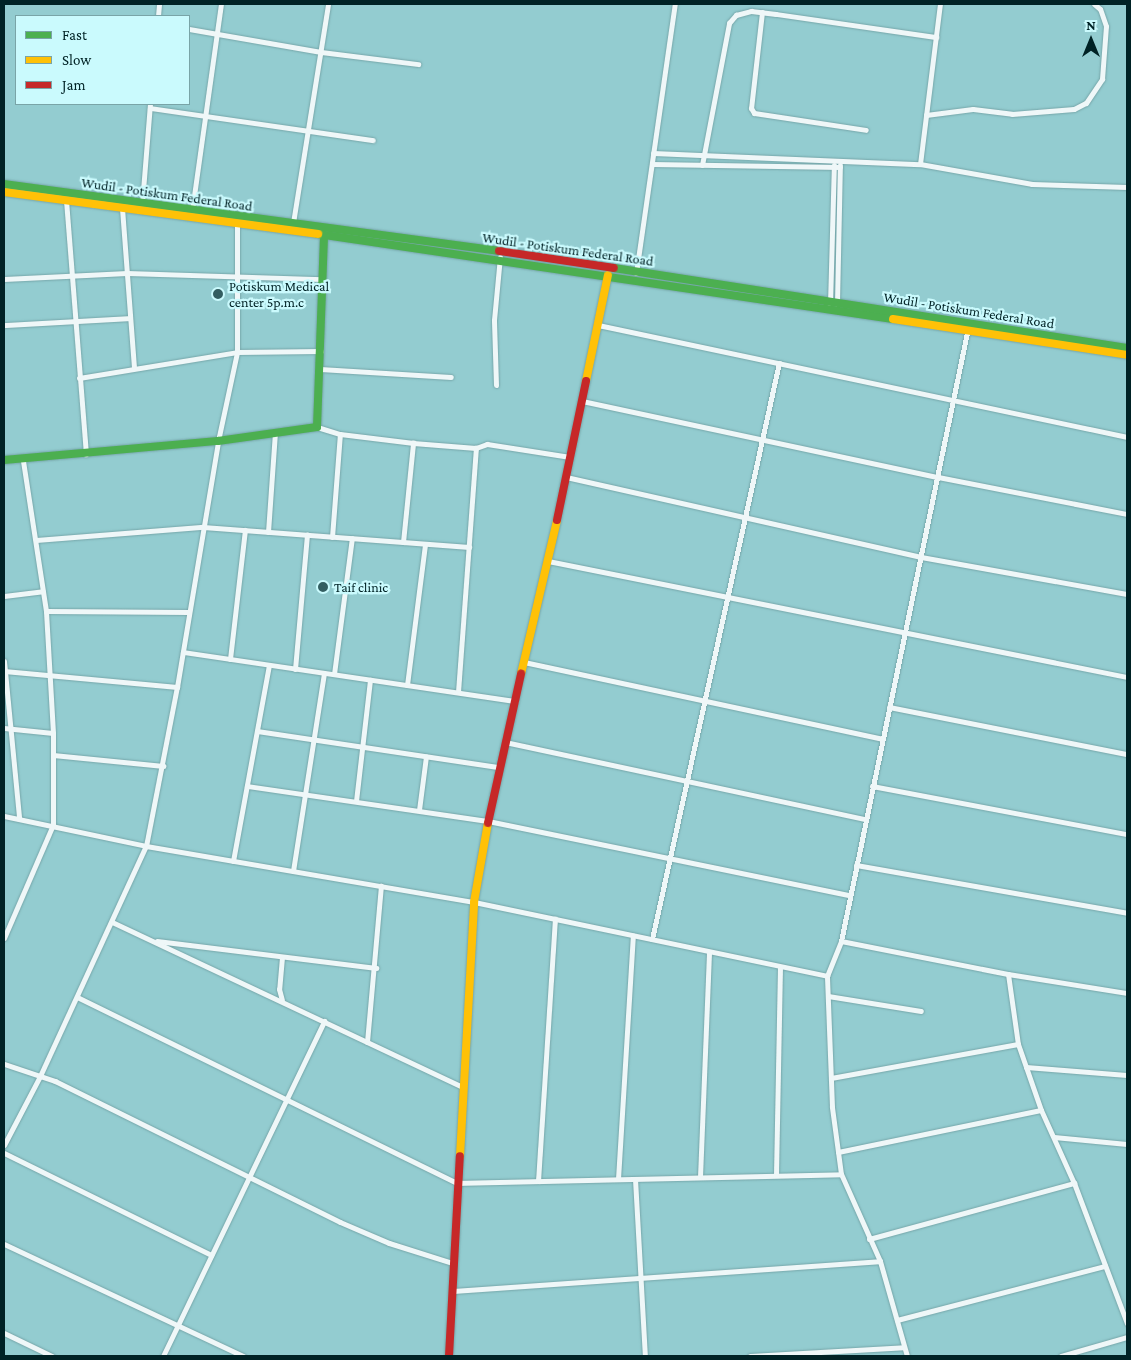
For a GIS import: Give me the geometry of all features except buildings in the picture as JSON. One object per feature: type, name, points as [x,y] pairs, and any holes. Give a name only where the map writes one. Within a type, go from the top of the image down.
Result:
[{"type":"main road","name":"Wudil - Potiskum Federal Road","points":[[4,184],[237,223],[500,255],[608,275],[635,275]]},
{"type":"main road","name":"Wudil - Potiskum Federal Road","points":[[4,192],[122,208],[142,206],[192,210],[294,223],[833,305],[1127,355]]},
{"type":"main road","points":[[4,460],[23,460],[218,441],[317,428],[324,235]]},
{"type":"main road","points":[[449,1356],[452,1263],[474,902],[488,821],[548,562],[608,275]]},
{"type":"main road","name":"Wudil - Potiskum Federal Road","points":[[969,327],[1127,348]]},
{"type":"street","points":[[192,210],[221,4]]},
{"type":"street","points":[[294,223],[328,4]]},
{"type":"street","points":[[635,275],[675,4]]},
{"type":"street","points":[[920,164],[940,4]]},
{"type":"street","points":[[926,115],[972,109],[1021,113],[1074,109],[1086,103],[1094,94],[1102,70],[1106,26],[1100,9],[1094,4]]},
{"type":"street","points":[[702,165],[702,155],[729,23],[736,14],[762,12],[936,36]]},
{"type":"street","points":[[762,12],[751,108],[754,113],[866,130]]},
{"type":"street","points":[[190,29],[320,52],[418,64]]},
{"type":"street","points":[[142,206],[150,106],[204,116],[373,140]]},
{"type":"street","points":[[653,153],[920,164],[1032,184],[1127,187]]},
{"type":"street","points":[[833,305],[834,166],[837,160]]},
{"type":"street","points":[[833,305],[840,167],[837,160]]},
{"type":"street","points":[[652,164],[840,167]]},
{"type":"street","points":[[66,200],[70,274],[86,454]]},
{"type":"street","points":[[122,208],[134,368]]},
{"type":"street","points":[[4,1145],[40,1076],[146,846],[163,766],[218,441],[238,352],[237,223]]},
{"type":"street","points":[[496,385],[494,320],[500,255]]},
{"type":"street","points":[[4,279],[70,274],[127,273],[322,279]]},
{"type":"street","points":[[4,325],[129,318]]},
{"type":"street","points":[[598,325],[1127,437]]},
{"type":"street","points":[[907,1356],[880,1262],[841,1174],[831,1078],[827,976],[842,941],[865,819],[969,327]]},
{"type":"street","points":[[79,378],[238,352],[321,351]]},
{"type":"street","points":[[652,939],[688,781],[703,700],[726,596],[763,440],[778,363]]},
{"type":"street","points":[[320,369],[451,377]]},
{"type":"street","points":[[582,401],[938,478],[1127,514]]},
{"type":"street","points":[[317,428],[340,434],[413,443],[476,448],[488,444],[570,458]]},
{"type":"street","points":[[268,532],[275,433]]},
{"type":"street","points":[[332,537],[340,434]]},
{"type":"street","points":[[403,542],[413,443]]},
{"type":"street","points":[[458,692],[476,448]]},
{"type":"street","points":[[4,938],[53,825],[53,733],[46,611],[23,460]]},
{"type":"street","points":[[566,477],[921,557],[1127,594]]},
{"type":"street","points":[[36,540],[204,526],[469,548]]},
{"type":"street","points":[[230,659],[245,530]]},
{"type":"street","points":[[295,668],[307,535]]},
{"type":"street","points":[[334,674],[352,538]]},
{"type":"street","points":[[407,685],[425,544]]},
{"type":"street","points":[[548,562],[905,631],[1127,677]]},
{"type":"street","points":[[4,596],[43,591]]},
{"type":"street","points":[[46,611],[189,612]]},
{"type":"street","points":[[183,652],[515,701]]},
{"type":"street","points":[[4,661],[19,818]]},
{"type":"street","points":[[524,662],[882,739]]},
{"type":"street","points":[[234,861],[268,665]]},
{"type":"street","points":[[5,671],[177,687]]},
{"type":"street","points":[[293,871],[324,673]]},
{"type":"street","points":[[356,801],[364,746],[370,680]]},
{"type":"street","points":[[889,707],[1127,754]]},
{"type":"street","points":[[4,728],[53,733]]},
{"type":"street","points":[[257,731],[314,737],[500,767]]},
{"type":"street","points":[[505,742],[865,819]]},
{"type":"street","points":[[53,755],[163,766]]},
{"type":"street","points":[[419,810],[426,756]]},
{"type":"street","points":[[247,786],[488,821],[850,895]]},
{"type":"street","points":[[872,786],[1127,834]]},
{"type":"street","points":[[4,816],[146,846],[474,902],[780,968],[827,976]]},
{"type":"street","points":[[856,865],[1127,914]]},
{"type":"street","points":[[367,1042],[376,968],[381,886]]},
{"type":"street","points":[[538,1181],[556,919]]},
{"type":"street","points":[[112,922],[282,1000],[463,1087]]},
{"type":"street","points":[[618,1179],[633,935]]},
{"type":"street","points":[[152,940],[376,968]]},
{"type":"street","points":[[842,941],[1008,974],[1127,992]]},
{"type":"street","points":[[700,1177],[709,952]]},
{"type":"street","points":[[282,957],[279,989],[282,1000]]},
{"type":"street","points":[[776,1175],[780,968]]},
{"type":"street","points":[[1008,974],[1018,1044],[1041,1110],[1074,1183],[1127,1323]]},
{"type":"street","points":[[828,996],[920,1011]]},
{"type":"street","points":[[77,997],[457,1183],[841,1174]]},
{"type":"street","points":[[163,1356],[324,1021]]},
{"type":"street","points":[[831,1078],[1018,1044]]},
{"type":"street","points":[[4,1064],[40,1076],[381,1239],[452,1263]]},
{"type":"street","points":[[1026,1067],[1127,1075]]},
{"type":"street","points":[[838,1152],[1041,1110]]},
{"type":"street","points":[[1054,1137],[1127,1144]]},
{"type":"street","points":[[4,1153],[211,1255]]},
{"type":"street","points":[[635,1179],[644,1356]]},
{"type":"street","points":[[869,1239],[1074,1183]]},
{"type":"street","points":[[4,1244],[243,1356]]},
{"type":"street","points":[[451,1291],[880,1262]]},
{"type":"street","points":[[897,1320],[1105,1266]]},
{"type":"street","points":[[4,1333],[52,1356]]},
{"type":"street","points":[[1061,1356],[1127,1337]]},
{"type":"street","points":[[750,1356],[904,1347]]},
{"type":"traffic: fast","points":[[4,184],[499,251]]},
{"type":"traffic: fast","points":[[318,234],[893,319]]},
{"type":"traffic: fast","points":[[4,460],[218,441],[317,427],[324,235]]},
{"type":"traffic: fast","points":[[614,268],[1127,348]]},
{"type":"traffic: slow","points":[[4,192],[318,234]]},
{"type":"traffic: slow","points":[[586,381],[608,275]]},
{"type":"traffic: slow","points":[[893,319],[1127,355]]},
{"type":"traffic: slow","points":[[521,674],[557,520]]},
{"type":"traffic: slow","points":[[460,1156],[474,902],[488,823]]},
{"type":"traffic: jam","points":[[499,251],[614,268]]},
{"type":"traffic: jam","points":[[557,520],[586,381]]},
{"type":"traffic: jam","points":[[488,823],[521,674]]},
{"type":"traffic: jam","points":[[449,1356],[460,1156]]},
{"type":"place","name":"Potiskum Medical center 5p.m.c","points":[[218,294]]},
{"type":"place","name":"Taif clinic","points":[[323,587]]}]
